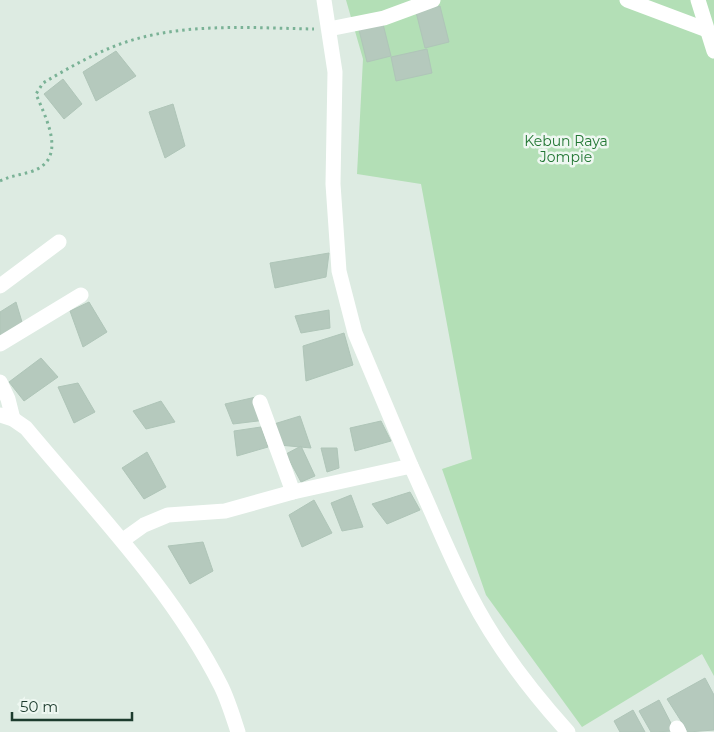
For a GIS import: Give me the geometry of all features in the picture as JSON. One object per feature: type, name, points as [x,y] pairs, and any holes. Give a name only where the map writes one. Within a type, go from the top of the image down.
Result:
[{"type":"street","points":[[324,0],[330,29],[335,72],[333,184],[339,271],[356,333],[411,466],[470,595],[491,632],[534,694],[568,732]]},
{"type":"street","points":[[330,29],[384,18],[432,0]]},
{"type":"street","points":[[627,0],[707,30]]},
{"type":"street","points":[[698,0],[714,51]]},
{"type":"street","points":[[0,286],[59,242]]},
{"type":"street","points":[[0,344],[81,295]]},
{"type":"street","points":[[0,382],[8,399],[7,417],[26,428],[123,540],[186,626],[222,687],[238,732]]},
{"type":"street","points":[[260,402],[292,492]]},
{"type":"street","points":[[123,540],[158,518],[225,511],[292,492],[411,466]]},
{"type":"path","points":[[0,181],[10,176],[32,172],[49,160],[53,144],[36,94],[43,83],[86,58],[136,39],[182,30],[330,29]]},
{"type":"green space","name":"Kebun Raya Jompie","points":[[346,0],[714,0],[714,676],[702,654],[582,727],[486,595],[442,469],[472,459],[421,184],[357,174],[363,59]]},
{"type":"building","points":[[440,6],[449,42],[425,48],[416,12]]},
{"type":"building","points":[[382,20],[391,56],[367,62],[358,26]]},
{"type":"building","points":[[427,49],[432,73],[396,81],[391,57]]},
{"type":"building","points":[[116,51],[136,76],[96,101],[83,72]]},
{"type":"building","points":[[63,79],[82,104],[64,119],[44,94]]},
{"type":"building","points":[[173,104],[185,146],[165,158],[149,112]]},
{"type":"building","points":[[329,253],[326,277],[275,288],[270,263]]},
{"type":"building","points":[[16,302],[22,322],[0,337],[0,312]]},
{"type":"building","points":[[89,302],[107,332],[83,347],[70,311]]},
{"type":"building","points":[[329,310],[330,328],[301,333],[295,316]]},
{"type":"building","points":[[344,333],[353,365],[306,381],[303,346]]},
{"type":"building","points":[[41,358],[58,377],[24,401],[9,382]]},
{"type":"building","points":[[78,383],[95,412],[74,423],[58,387]]},
{"type":"building","points":[[256,397],[266,420],[233,424],[225,404]]},
{"type":"building","points":[[161,401],[175,422],[146,429],[133,411]]},
{"type":"building","points":[[300,416],[311,448],[279,445],[274,424]]},
{"type":"building","points":[[381,421],[391,441],[355,451],[350,428]]},
{"type":"building","points":[[261,427],[268,447],[237,456],[234,431]]},
{"type":"building","points":[[301,446],[315,476],[301,482],[286,454]]},
{"type":"building","points":[[321,448],[337,448],[339,468],[327,472]]},
{"type":"building","points":[[147,452],[166,487],[144,499],[122,468]]},
{"type":"building","points":[[410,492],[420,510],[387,524],[372,504]]},
{"type":"building","points":[[351,495],[363,527],[342,531],[331,503]]},
{"type":"building","points":[[314,500],[332,533],[302,547],[289,515]]},
{"type":"building","points":[[203,542],[213,571],[190,584],[168,546]]},
{"type":"building","points":[[705,678],[714,695],[714,730],[688,732],[667,699]]},
{"type":"building","points":[[659,700],[675,731],[651,732],[639,711]]},
{"type":"building","points":[[633,710],[645,732],[620,732],[614,721]]}]
